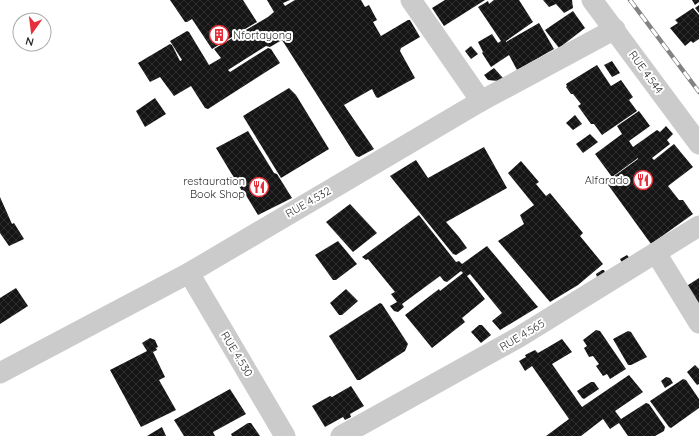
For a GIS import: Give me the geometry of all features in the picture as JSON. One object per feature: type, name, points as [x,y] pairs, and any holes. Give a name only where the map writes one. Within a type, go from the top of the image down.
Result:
[{"type":"street","points":[[411,0],[481,101]]},
{"type":"street","name":"RUE 4.544","points":[[592,0],[699,144]]},
{"type":"street","name":"RUE 4.532","points":[[0,373],[189,273],[481,101],[615,29]]},
{"type":"street","name":"RUE 4.565","points":[[341,436],[519,338],[699,226]]},
{"type":"street","points":[[656,252],[699,323]]},
{"type":"street","name":"RUE 4.530","points":[[189,273],[285,436]]},
{"type":"building","name":"Nfortayong","points":[[170,0],[243,0],[257,22],[212,49],[192,19],[185,22]]},
{"type":"building","points":[[267,0],[290,0],[283,3],[285,6],[295,0],[361,0],[365,7],[369,5],[377,20],[373,22],[381,36],[410,20],[420,37],[401,48],[400,51],[415,78],[378,98],[372,89],[344,105],[374,149],[359,157],[356,156],[282,40],[270,47],[266,46],[228,70],[230,72],[268,48],[271,49],[280,63],[208,109],[205,108],[191,86],[174,96],[160,77],[150,82],[138,63],[170,44],[172,45],[180,61],[182,60],[170,41],[187,31],[209,65],[221,58],[214,49],[274,12]]},
{"type":"building","points":[[445,0],[485,0],[444,26],[432,8]]},
{"type":"building","points":[[494,0],[519,0],[533,22],[506,42],[539,23],[554,49],[517,70],[509,55],[491,67],[482,53],[483,52],[478,42],[492,34],[498,43],[501,41],[478,7],[488,1],[489,4]]},
{"type":"building","points":[[543,0],[572,0],[573,8],[564,13],[556,4],[549,7]]},
{"type":"building","points":[[692,0],[699,0],[699,2],[695,5]]},
{"type":"building","points":[[699,5],[699,13],[695,8]]},
{"type":"building","points":[[693,8],[699,15],[699,39],[693,43],[691,41],[685,46],[670,28],[678,23],[675,20]]},
{"type":"building","points":[[573,11],[585,28],[559,48],[545,30]]},
{"type":"building","points":[[471,46],[478,54],[471,59],[465,51]]},
{"type":"building","points":[[612,61],[620,73],[612,77],[604,65]]},
{"type":"building","points":[[597,65],[611,86],[621,80],[633,97],[629,100],[637,111],[602,135],[594,124],[591,124],[578,106],[581,104],[566,87],[566,84]]},
{"type":"building","points":[[494,68],[503,78],[498,81],[488,80],[484,75]]},
{"type":"building","points":[[289,88],[296,95],[329,149],[281,178],[243,116]]},
{"type":"building","points":[[155,98],[166,114],[145,127],[136,111]]},
{"type":"building","name":"Alfarado","points":[[639,111],[650,126],[629,141],[633,147],[657,130],[660,132],[666,126],[673,134],[667,140],[670,144],[652,158],[654,160],[674,144],[693,167],[668,186],[679,200],[683,200],[693,214],[651,244],[606,182],[638,158],[612,177],[595,154],[622,134],[617,126]]},
{"type":"building","points":[[575,115],[582,124],[573,130],[566,123]]},
{"type":"building","points":[[248,131],[274,173],[277,174],[292,198],[258,215],[216,148]]},
{"type":"building","points":[[590,134],[598,142],[583,153],[576,144]]},
{"type":"building","points":[[484,147],[507,188],[446,222],[467,248],[456,255],[453,254],[390,176],[416,160],[428,178]]},
{"type":"building","points":[[521,161],[539,182],[536,184],[546,196],[550,193],[583,233],[580,236],[603,264],[578,285],[550,302],[498,241],[524,224],[520,215],[534,205],[508,173]]},
{"type":"building","points":[[0,197],[12,224],[14,223],[24,239],[9,246],[0,233]]},
{"type":"building","points":[[350,204],[377,233],[353,252],[326,222]]},
{"type":"building","points":[[419,215],[456,262],[459,261],[462,264],[487,246],[538,307],[500,330],[492,321],[502,313],[470,274],[467,276],[485,299],[462,318],[465,322],[432,348],[405,315],[463,273],[461,271],[447,282],[440,276],[402,304],[404,307],[398,312],[394,311],[390,306],[397,302],[391,294],[395,292],[368,259],[366,260],[362,257]]},
{"type":"building","points":[[338,241],[357,264],[336,280],[333,280],[315,255]]},
{"type":"building","points":[[627,255],[632,261],[623,265],[620,259]]},
{"type":"building","points":[[604,270],[607,277],[598,280],[596,274]]},
{"type":"building","points":[[699,278],[699,306],[685,287]]},
{"type":"building","points":[[16,288],[28,306],[0,324],[0,298]]},
{"type":"building","points":[[346,289],[358,301],[342,315],[339,315],[330,303]]},
{"type":"building","points":[[380,303],[408,344],[405,351],[360,380],[357,380],[329,336]]},
{"type":"building","points":[[479,325],[482,325],[491,335],[481,343],[471,332]]},
{"type":"building","points":[[596,330],[600,331],[626,369],[610,379],[607,374],[603,376],[596,366],[599,364],[593,356],[589,357],[584,348],[587,346],[583,340]]},
{"type":"building","points":[[628,331],[631,332],[647,357],[631,365],[628,365],[613,339]]},
{"type":"building","points":[[150,338],[155,340],[158,347],[156,348],[157,350],[153,352],[165,377],[159,380],[176,410],[141,427],[110,370],[147,351],[142,343]]},
{"type":"building","points":[[562,339],[572,352],[552,364],[582,407],[629,375],[643,392],[615,411],[621,419],[646,403],[649,404],[665,427],[664,431],[655,436],[628,436],[619,423],[610,429],[603,419],[581,436],[546,436],[569,419],[532,366],[525,371],[519,361],[526,357],[525,355],[535,350],[538,353]]},
{"type":"building","points":[[695,365],[699,369],[699,384],[697,385],[687,372]]},
{"type":"building","points":[[666,377],[670,378],[673,383],[665,388],[661,381]]},
{"type":"building","points":[[683,379],[686,380],[699,399],[699,408],[671,428],[650,401]]},
{"type":"building","points":[[591,382],[594,382],[599,389],[584,399],[577,391]]},
{"type":"building","points":[[351,386],[364,406],[350,414],[351,417],[345,420],[343,417],[325,427],[312,406]]},
{"type":"building","points":[[230,389],[246,414],[213,432],[215,436],[184,436],[174,420]]},
{"type":"building","points":[[248,423],[251,423],[260,436],[232,436],[231,434]]},
{"type":"building","points":[[162,427],[166,436],[147,436]]},
{"type":"railway","points":[[630,0],[699,92]]},
{"type":"place","name":"Nfortayong","points":[[219,35]]},
{"type":"place","name":"Alfarado","points":[[643,180]]},
{"type":"place","name":"restauration Book Shop","points":[[259,187]]}]
